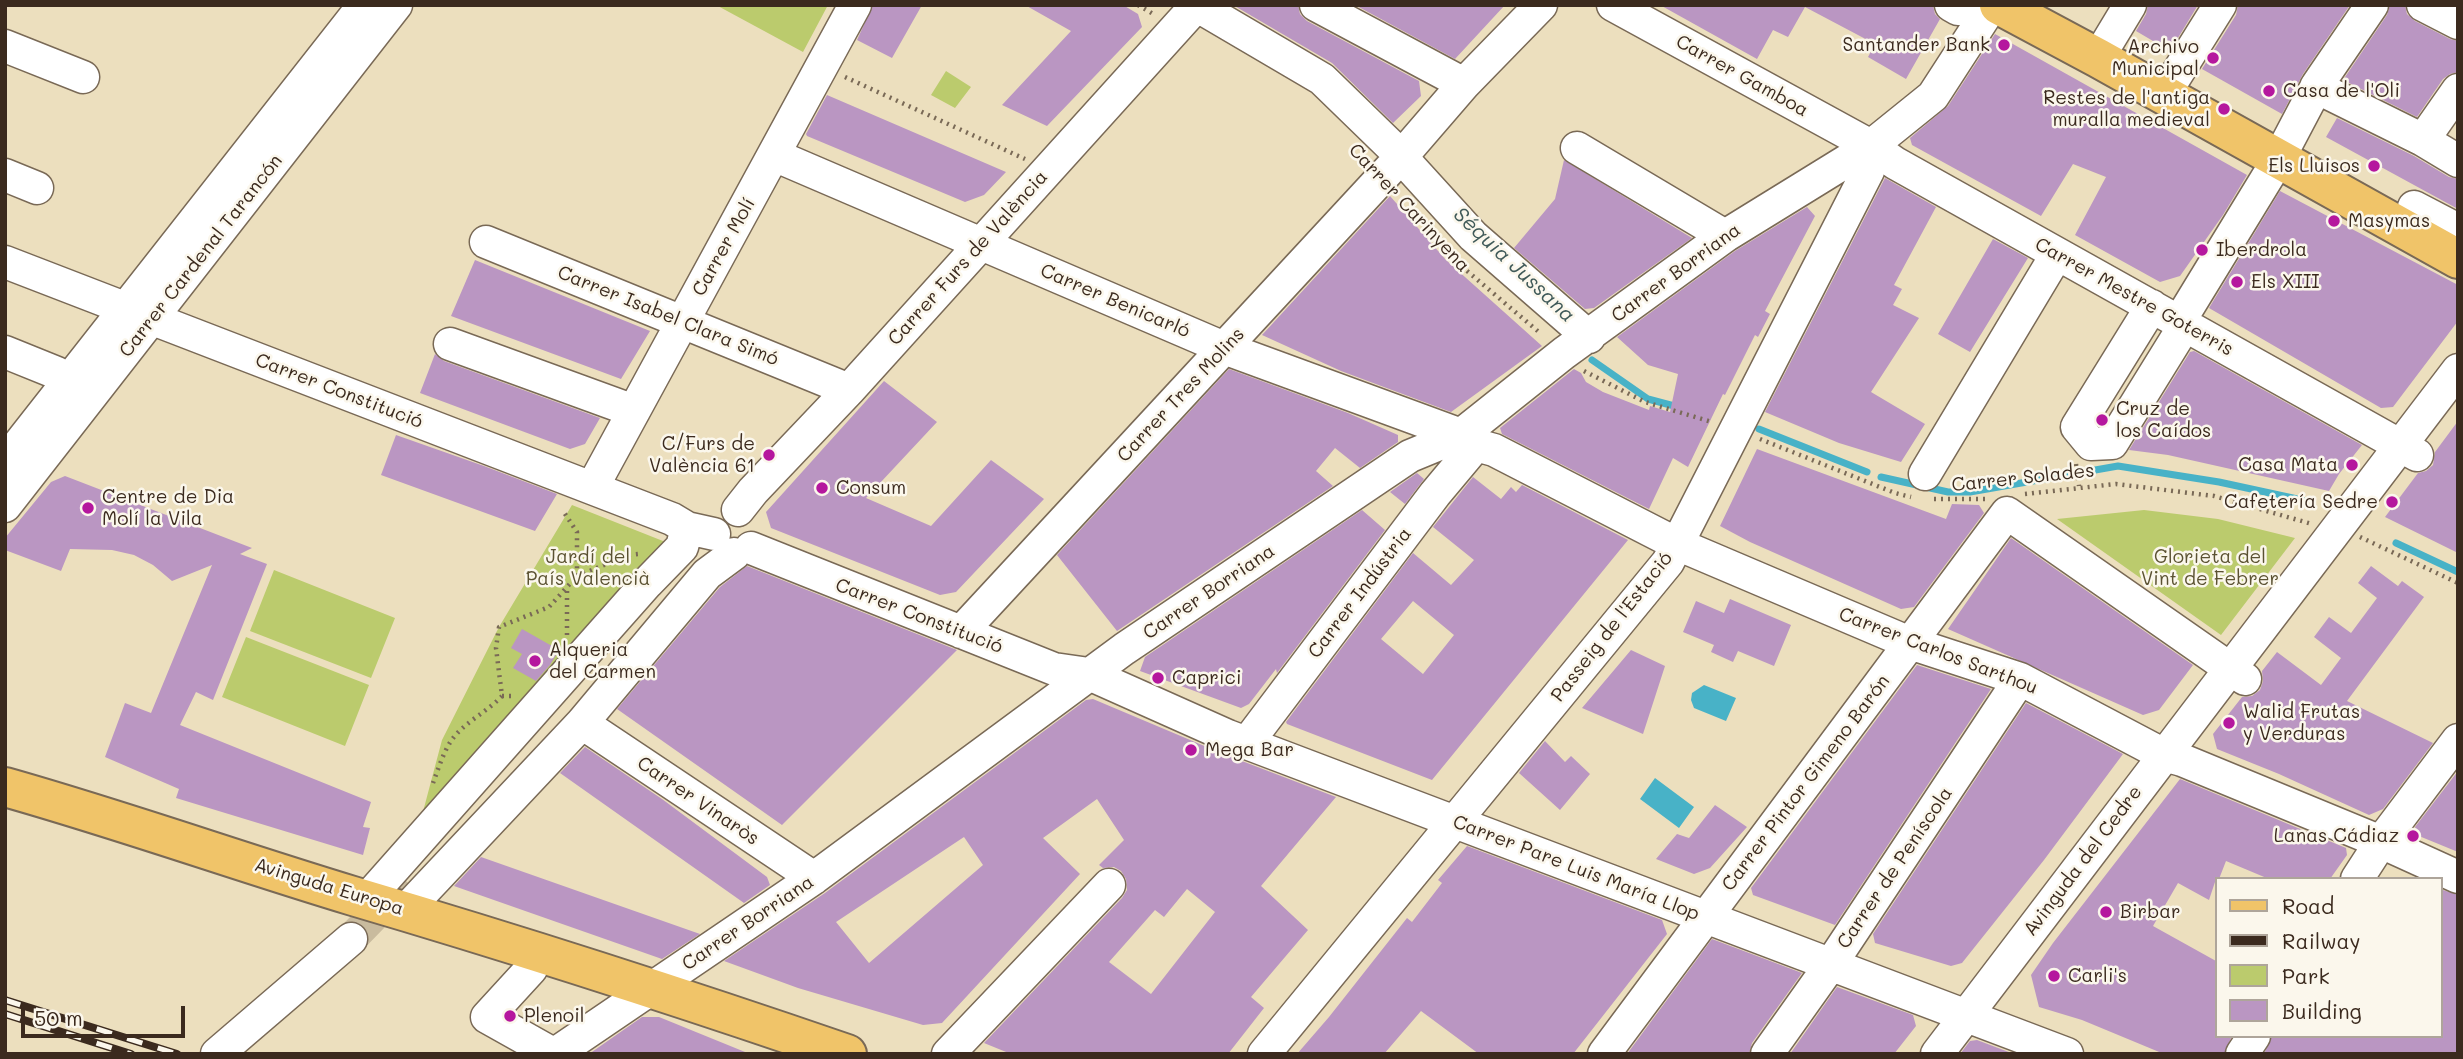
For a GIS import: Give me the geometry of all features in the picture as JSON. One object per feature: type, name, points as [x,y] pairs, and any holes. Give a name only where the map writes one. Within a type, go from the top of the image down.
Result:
[{"type":"main road","points":[[1999,5],[2458,259]]},
{"type":"main road","name":"Avinguda Europa","points":[[5,787],[106,816],[406,911],[643,994]]},
{"type":"main road","name":"Avinguda Europa","points":[[5,808],[531,969],[643,994]]},
{"type":"main road","points":[[643,994],[793,1054]]},
{"type":"main road","points":[[643,994],[847,1054]]},
{"type":"street","name":"Carrer Cardenal Tarancón","points":[[5,506],[139,314],[364,5]]},
{"type":"street","name":"Carrer Cardenal Tarancón","points":[[10,448],[139,314],[396,5]]},
{"type":"street","name":"Carrer Molí","points":[[592,488],[856,5]]},
{"type":"street","name":"Carrer Carinyena","points":[[1197,5],[1322,79],[1401,157],[1576,345]]},
{"type":"street","name":"Carrer Furs de València","points":[[717,533],[1197,5]]},
{"type":"street","points":[[1316,5],[1464,83]]},
{"type":"street","name":"Carrer Tres Molins","points":[[961,632],[1401,157],[1464,83],[1541,5]]},
{"type":"street","name":"Carrer Gamboa","points":[[1613,5],[1871,146]]},
{"type":"street","points":[[1951,5],[1958,9],[1978,5]]},
{"type":"street","name":"Carrer Borriana","points":[[554,1054],[814,878],[1089,674],[1410,456],[1468,440],[1576,345],[1726,236],[1871,146],[1933,96],[1992,5]]},
{"type":"street","points":[[2098,58],[2130,5]]},
{"type":"street","points":[[2163,96],[2220,5]]},
{"type":"street","points":[[2152,306],[2077,427],[2091,444],[2112,443],[2278,160],[2317,85],[2372,5]]},
{"type":"street","points":[[2423,5],[2458,23]]},
{"type":"street","points":[[5,46],[83,77]]},
{"type":"street","points":[[2317,85],[2458,161]]},
{"type":"street","points":[[2423,140],[2458,90]]},
{"type":"street","name":"Carrer Mestre Goterris","points":[[1871,146],[1895,163],[2408,450]]},
{"type":"street","name":"Passeig de l'Estació","points":[[1264,1054],[1668,562],[1868,172],[1871,146]]},
{"type":"street","points":[[1577,148],[1726,236]]},
{"type":"street","name":"Carrer Benicarló","points":[[774,155],[1224,348],[1468,440]]},
{"type":"street","points":[[5,175],[37,188]]},
{"type":"street","points":[[2414,207],[2458,230]]},
{"type":"street","name":"Carrer Isabel Clara Simó","points":[[486,242],[849,390]]},
{"type":"street","points":[[1925,474],[2057,254]]},
{"type":"street","name":"Carrer Constitució","points":[[5,262],[592,488],[717,533],[1054,669],[1089,674]]},
{"type":"street","points":[[450,344],[634,411]]},
{"type":"street","points":[[5,352],[57,373]]},
{"type":"street","name":"Avinguda del Cedre","points":[[1937,1054],[1973,1018],[2408,450],[2458,370]]},
{"type":"street","name":"Avinguda del Cedre","points":[[2408,450],[2458,401]]},
{"type":"street","name":"Carrer Indústria","points":[[1247,743],[1435,494],[1468,440]]},
{"type":"street","name":"Carrer Carlos Sarthou","points":[[1468,440],[1494,450],[1677,544],[1910,643],[2020,679],[2173,758],[2382,842],[2458,877]]},
{"type":"street","points":[[1410,456],[1433,475],[1435,494]]},
{"type":"street","points":[[2005,502],[2237,674]]},
{"type":"street","name":"Carrer Pintor Gimeno Barón","points":[[1604,1054],[1910,643],[2005,502]]},
{"type":"street","points":[[367,899],[645,568],[682,547],[717,533]]},
{"type":"street","points":[[416,872],[717,533]]},
{"type":"street","points":[[406,911],[582,723],[707,574],[717,533]]},
{"type":"street","points":[[645,568],[685,570]]},
{"type":"street","name":"Carrer Pare Luis María Llop","points":[[1089,674],[1247,743],[2067,1054]]},
{"type":"street","name":"Carrer de Peníscola","points":[[1767,1054],[1831,964],[2020,679]]},
{"type":"street","name":"Carrer Vinaròs","points":[[582,723],[814,878]]},
{"type":"street","points":[[2358,877],[2458,740]]},
{"type":"street","points":[[948,1054],[1109,885]]},
{"type":"street","points":[[217,1054],[351,939]]},
{"type":"street","points":[[531,969],[487,1017],[554,1054]]},
{"type":"street","name":"Avinguda del Cedre","points":[[1955,1054],[1973,1018]]},
{"type":"street","points":[[2242,1054],[2253,1038]]},
{"type":"path","points":[[822,66],[1048,170]]},
{"type":"path","name":"Carrer Carinyena","points":[[1423,223],[1453,259],[1576,345]]},
{"type":"path","name":"Carrer Solades","points":[[1576,345],[1582,370],[1645,402],[1735,428],[1895,494],[1944,500],[2005,502],[2079,486],[2116,484],[2214,496],[2345,532],[2458,583]]},
{"type":"path","points":[[2074,465],[2079,486]]},
{"type":"path","points":[[563,511],[577,531],[577,576]]},
{"type":"path","points":[[520,696],[502,696],[496,648],[499,627],[549,607],[577,576],[629,555],[645,568]]},
{"type":"path","points":[[567,587],[568,645]]},
{"type":"green space","points":[[716,5],[828,5],[803,52]]},
{"type":"green space","points":[[946,71],[971,87],[955,108],[931,95]]},
{"type":"green space","name":"Jardí del País Valencià","points":[[572,505],[668,543],[420,823],[442,740],[499,627]]},
{"type":"green space","name":"Glorieta del Vint de Febrer","points":[[2144,510],[2218,519],[2295,538],[2221,635],[2057,519]]},
{"type":"green space","points":[[274,570],[395,618],[371,678],[250,631]]},
{"type":"green space","points":[[246,637],[369,685],[345,746],[222,697]]},
{"type":"water","points":[[1704,685],[1736,698],[1726,721],[1694,708],[1692,693]]},
{"type":"water","points":[[1655,778],[1694,807],[1679,828],[1640,799]]},
{"type":"building","points":[[873,5],[922,5],[892,58],[857,40]]},
{"type":"building","points":[[1025,5],[1123,5],[1138,14],[1142,27],[1047,126],[1002,105],[1071,31]]},
{"type":"building","points":[[1233,5],[1298,5],[1300,14],[1307,21],[1419,81],[1421,96],[1393,123],[1332,63]]},
{"type":"building","points":[[1355,5],[1505,5],[1455,59]]},
{"type":"building","points":[[1660,5],[1933,5],[1935,14],[1940,19],[1906,79],[1868,57],[1875,44],[1805,7],[1788,37],[1773,30],[1757,59]]},
{"type":"building","points":[[2148,5],[2198,5],[2170,51],[2136,31]]},
{"type":"building","points":[[2238,5],[2350,5],[2303,74],[2282,114],[2202,69],[2236,15]]},
{"type":"building","points":[[2390,5],[2405,5],[2407,14],[2415,21],[2458,41],[2458,72],[2443,79],[2417,117],[2343,80],[2387,15]]},
{"type":"building","points":[[1995,34],[2247,175],[2223,215],[2180,276],[2160,282],[2075,235],[2106,177],[2073,164],[2041,216],[1912,145],[1910,138],[1948,106]]},
{"type":"building","points":[[827,95],[1006,172],[984,195],[965,202],[807,136]]},
{"type":"building","points":[[2337,118],[2414,156],[2449,177],[2458,179],[2458,209],[2326,137]]},
{"type":"building","points":[[1564,160],[1692,238],[1594,308],[1585,309],[1514,248],[1555,199]]},
{"type":"building","points":[[1885,178],[1936,207],[1894,285],[1902,289],[1893,305],[1919,318],[1871,392],[1925,424],[1901,462],[1839,443],[1765,412]]},
{"type":"building","points":[[2280,191],[2458,285],[2458,321],[2393,407],[2381,408],[2209,308]]},
{"type":"building","points":[[1390,196],[1446,260],[1542,346],[1451,412],[1341,371],[1262,335]]},
{"type":"building","points":[[1807,207],[1815,216],[1765,311],[1770,314],[1758,337],[1755,335],[1725,395],[1723,394],[1688,467],[1673,458],[1649,509],[1502,434],[1500,428],[1574,369],[1581,373],[1586,382],[1603,392],[1649,410],[1650,406],[1670,412],[1678,374],[1648,365],[1617,337],[1735,251]]},
{"type":"building","points":[[1993,239],[2028,258],[1970,352],[1938,334]]},
{"type":"building","points":[[475,260],[650,331],[621,379],[451,316]]},
{"type":"building","points":[[2194,351],[2362,445],[2329,491],[2168,455],[2129,450],[2190,352]]},
{"type":"building","points":[[435,354],[444,361],[600,418],[585,444],[570,449],[420,393]]},
{"type":"building","points":[[1229,369],[1348,413],[1398,435],[1398,442],[1360,468],[1335,448],[1316,471],[1333,486],[1117,631],[1057,555]]},
{"type":"building","points":[[884,381],[937,422],[866,498],[931,526],[991,460],[1044,499],[956,592],[940,595],[771,528],[766,512]]},
{"type":"building","points":[[2458,421],[2458,553],[2385,517],[2418,473],[2433,465],[2435,452]]},
{"type":"building","points":[[396,435],[557,494],[535,531],[381,475]]},
{"type":"building","points":[[1757,449],[1946,519],[1952,504],[1979,505],[1984,513],[1914,607],[1901,609],[1720,526]]},
{"type":"building","points":[[1417,473],[1424,479],[1405,504],[1390,492]]},
{"type":"building","points":[[65,476],[252,548],[240,554],[267,564],[213,700],[196,692],[180,725],[371,802],[363,827],[370,828],[363,855],[176,798],[179,789],[105,757],[125,703],[151,713],[212,565],[172,581],[153,565],[134,555],[112,550],[70,549],[61,571],[5,550],[5,538],[51,482]]},
{"type":"building","points":[[1473,477],[1501,499],[1511,487],[1516,492],[1522,485],[1628,540],[1432,780],[1286,722],[1413,553],[1451,585],[1474,560],[1433,527]],"holes":[[[1413,601],[1454,635],[1423,674],[1381,639]]]},
{"type":"building","points":[[1362,510],[1385,530],[1277,673],[1276,669],[1249,704],[1241,708],[1140,671],[1145,657]]},
{"type":"building","points":[[2011,538],[2193,665],[2159,710],[2143,715],[1948,629]]},
{"type":"building","points":[[747,566],[957,650],[782,825],[617,709],[720,587]]},
{"type":"building","points":[[2371,566],[2398,586],[2402,581],[2424,597],[2347,701],[2433,743],[2383,809],[2369,815],[2217,749],[2213,734],[2242,697],[2252,696],[2260,690],[2262,671],[2277,652],[2321,685],[2341,658],[2314,637],[2329,617],[2351,633],[2377,598],[2358,583]]},
{"type":"building","points":[[1730,599],[1791,625],[1774,666],[1738,651],[1733,662],[1711,652],[1714,645],[1683,632],[1696,601],[1724,613]]},
{"type":"building","name":"Alqueria del Carmen","points":[[522,629],[559,650],[536,681],[513,668],[522,654],[511,648]]},
{"type":"building","points":[[1631,650],[1665,666],[1643,734],[1582,708]]},
{"type":"building","points":[[1917,665],[1991,689],[1835,925],[1753,895],[1751,888]]},
{"type":"building","points":[[1093,699],[1221,753],[1336,797],[1261,886],[1308,930],[1251,997],[1264,1008],[1228,1054],[1011,1054],[984,1043],[1127,890],[1126,879],[1121,871],[1099,865],[1124,840],[1097,799],[1043,838],[1080,874],[942,1023],[923,1025],[798,988],[724,961],[825,893],[1086,700]],"holes":[[[964,837],[983,865],[869,963],[836,922]],[[1187,889],[1215,912],[1151,994],[1109,962],[1155,910],[1164,917]]]},
{"type":"building","points":[[2026,703],[2123,754],[2044,860],[1962,963],[1951,966],[1875,943],[1873,934]]},
{"type":"building","points":[[1545,741],[1565,762],[1571,756],[1590,774],[1560,810],[1519,773]]},
{"type":"building","points":[[585,747],[662,799],[767,877],[770,885],[744,903],[560,773]]},
{"type":"building","points":[[2458,771],[2458,852],[2419,836],[2415,827]]},
{"type":"building","points":[[2180,779],[2346,848],[2347,855],[2331,877],[2264,877],[2226,861],[2220,877],[2214,877],[2209,900],[2178,883],[2153,926],[2214,960],[2214,1038],[2231,1038],[2224,1054],[2164,1054],[2082,1020],[2039,1007],[2031,975]]},
{"type":"building","points":[[1715,805],[1747,827],[1710,868],[1694,874],[1656,859],[1677,834],[1689,838]]},
{"type":"building","points":[[1467,846],[1662,920],[1667,934],[1573,1054],[1479,1054],[1421,1011],[1384,1054],[1297,1054],[1407,918],[1412,922],[1442,883],[1438,880]]},
{"type":"building","points":[[481,857],[700,934],[662,959],[454,886]]},
{"type":"building","points":[[2442,890],[2458,895],[2458,1054],[2264,1054],[2271,1038],[2442,1038]]},
{"type":"building","points":[[1712,939],[1802,973],[1752,1043],[1749,1054],[1627,1054]]},
{"type":"building","points":[[1837,987],[1913,1015],[1916,1026],[1894,1054],[1790,1054]]},
{"type":"building","points":[[642,1017],[659,1017],[750,1054],[589,1054]]},
{"type":"building","points":[[1977,1040],[2014,1054],[1960,1054],[1970,1041]]},
{"type":"waterway","name":"Séquia Jussana","points":[[1592,360],[1648,399],[1678,407]]},
{"type":"waterway","name":"Séquia Jussana","points":[[1759,429],[1867,472]]},
{"type":"waterway","name":"Séquia Jussana","points":[[1881,477],[1948,492],[1970,492],[2118,466],[2219,482],[2302,500]]},
{"type":"waterway","name":"Séquia Jussana","points":[[2396,543],[2458,572]]},
{"type":"tunnel","points":[[351,939],[416,872]]},
{"type":"railway","points":[[5,1000],[177,1054]]},
{"type":"railway","points":[[5,1014],[131,1054]]},
{"type":"place","name":"Santander Bank","points":[[2004,45]]},
{"type":"place","name":"Archivo Municipal","points":[[2213,58]]},
{"type":"place","name":"Casa de l'Oli","points":[[2269,91]]},
{"type":"place","name":"Restes de l'antiga muralla medieval","points":[[2224,109]]},
{"type":"place","name":"Els Lluisos","points":[[2374,166]]},
{"type":"place","name":"Masymas","points":[[2334,221]]},
{"type":"place","name":"Iberdrola","points":[[2202,250]]},
{"type":"place","name":"Els XIII","points":[[2237,282]]},
{"type":"place","name":"Cruz de los Caídos","points":[[2102,420]]},
{"type":"place","name":"C/Furs de València 61","points":[[769,455]]},
{"type":"place","name":"Casa Mata","points":[[2352,465]]},
{"type":"place","name":"Consum","points":[[822,488]]},
{"type":"place","name":"Cafetería Sedre","points":[[2392,502]]},
{"type":"place","name":"Centre de Dia Molí la Vila","points":[[88,508]]},
{"type":"place","name":"Alqueria del Carmen","points":[[535,661]]},
{"type":"place","name":"Caprici","points":[[1158,678]]},
{"type":"place","name":"Walid Frutas y Verduras","points":[[2229,723]]},
{"type":"place","name":"Mega Bar","points":[[1191,750]]},
{"type":"place","name":"Lanas Cádiaz","points":[[2413,836]]},
{"type":"place","name":"Birbar","points":[[2106,912]]},
{"type":"place","name":"Carli's","points":[[2054,976]]},
{"type":"place","name":"Plenoil","points":[[510,1016]]}]
